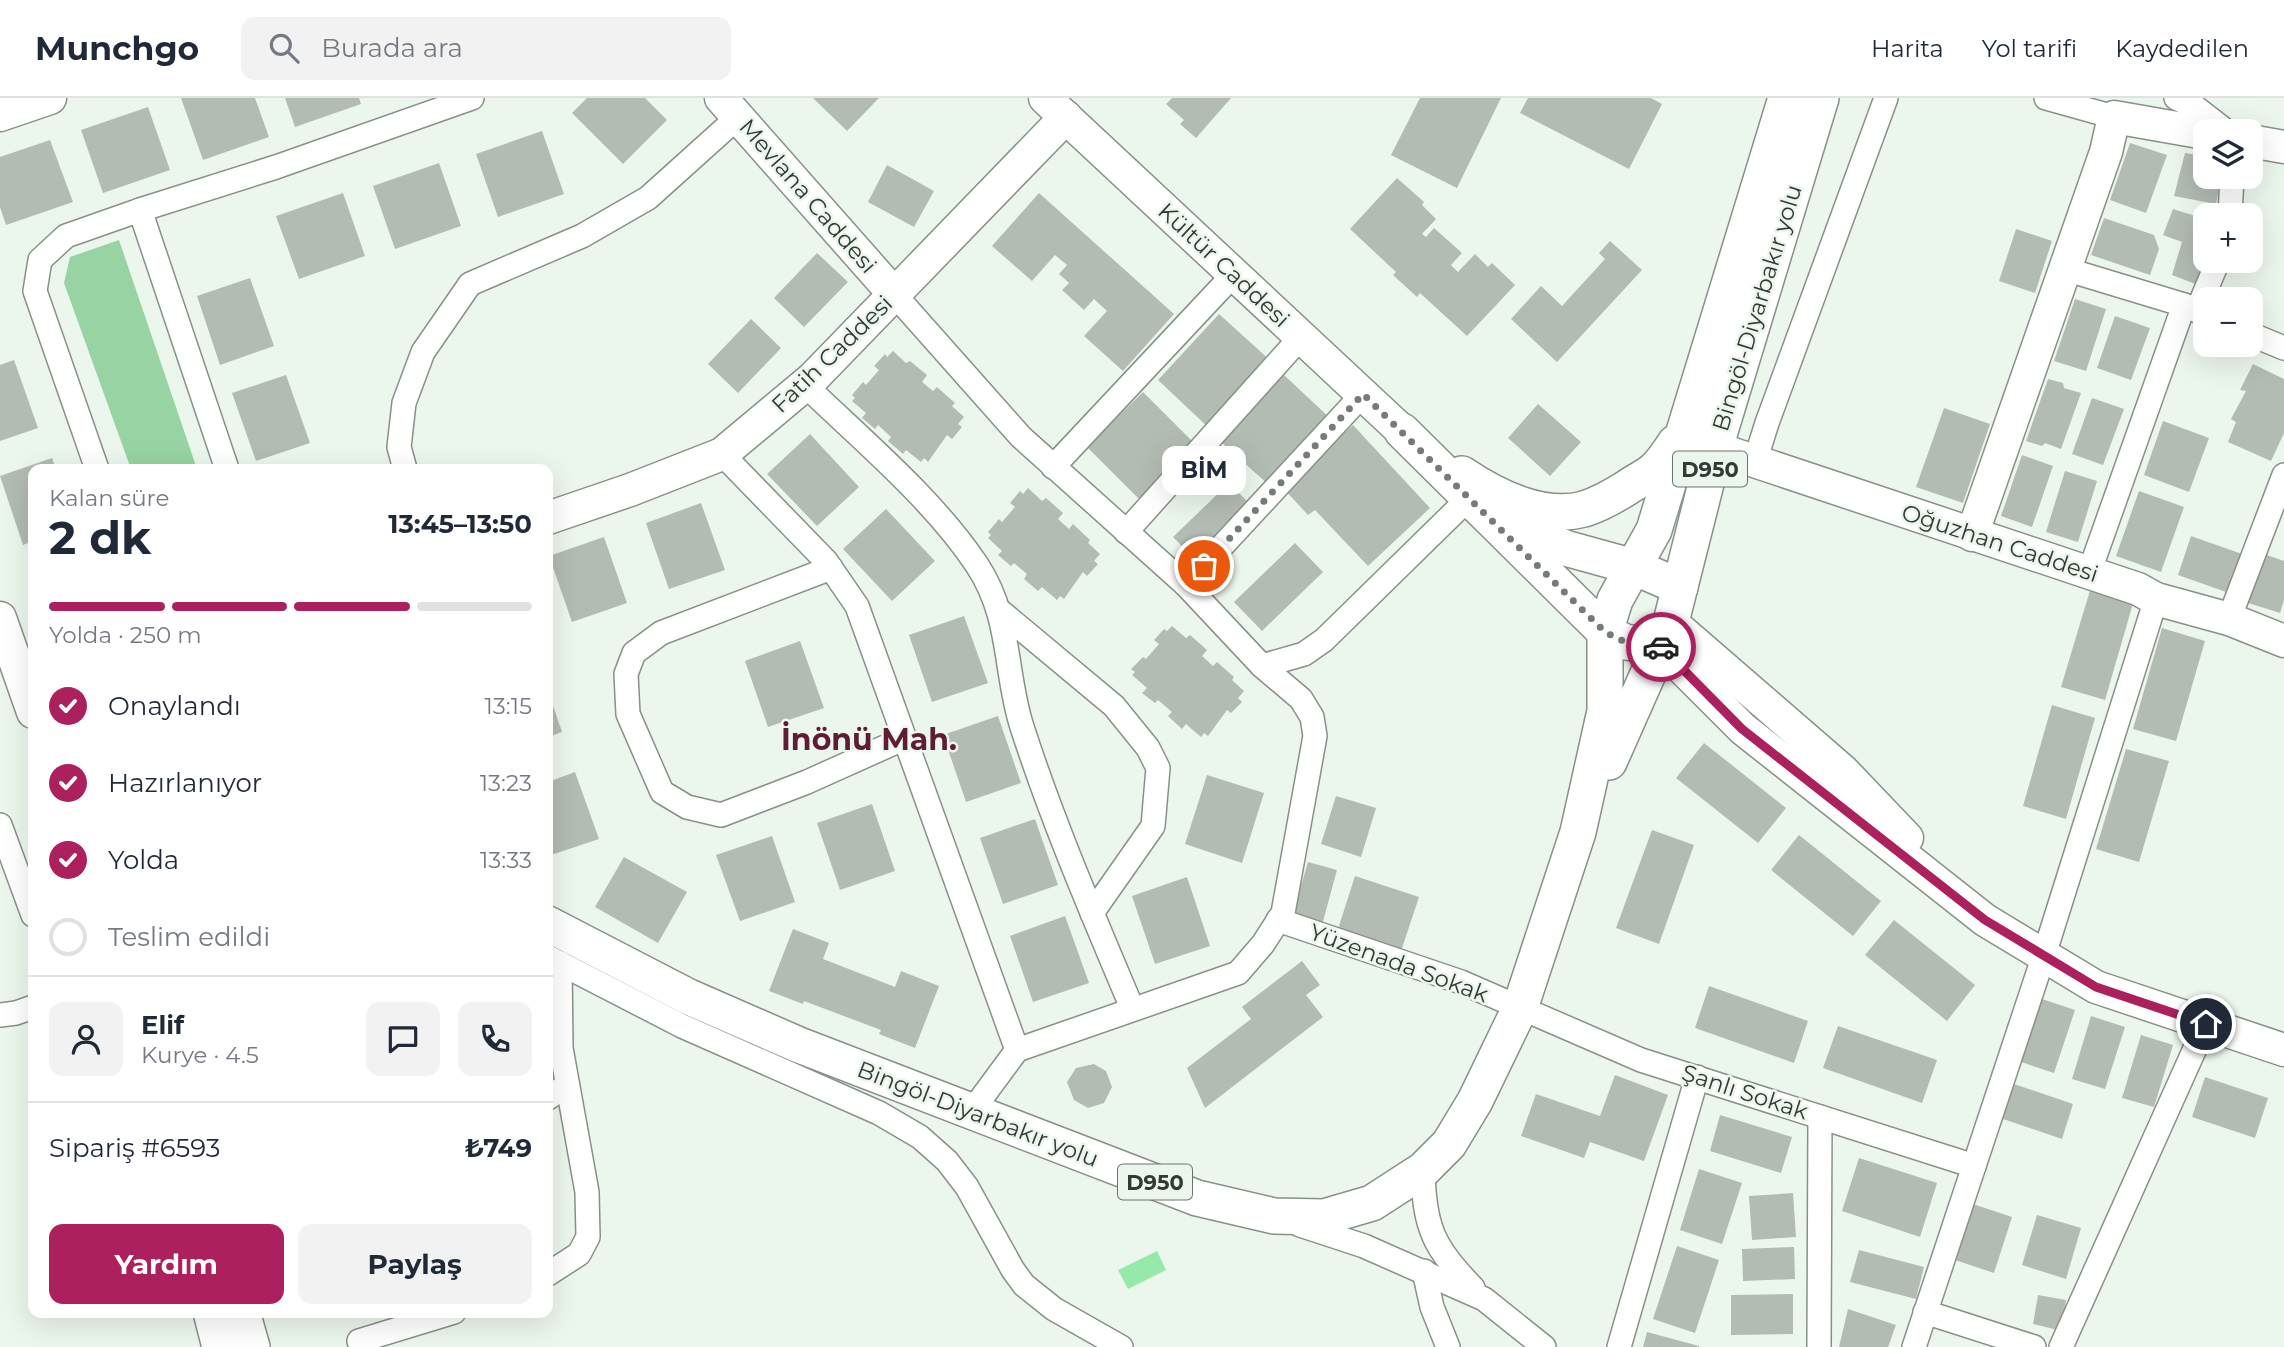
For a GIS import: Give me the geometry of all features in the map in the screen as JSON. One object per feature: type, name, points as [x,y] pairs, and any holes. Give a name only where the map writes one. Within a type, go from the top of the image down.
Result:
[{"type":"main road","name":"Bingöl-Diyarbakır yolu","points":[[553,939],[799,1045],[1197,1198],[1274,1216],[1324,1217],[1372,1203],[1423,1171],[1449,1144],[1475,1101],[1520,1008],[1578,832],[1605,711],[1605,632],[1615,600],[1654,530],[1786,98]]},
{"type":"main road","name":"Bingöl-Diyarbakır yolu","points":[[1578,832],[1666,635],[1715,448],[1821,98]]},
{"type":"main road","points":[[1402,431],[1483,488],[1544,510],[1567,512],[1585,509],[1604,501],[1655,470],[1683,433]]},
{"type":"main road","points":[[1402,431],[1605,632],[1625,642],[1666,635]]},
{"type":"main road","points":[[1402,431],[1530,532],[1565,548],[1634,567],[1680,587]]},
{"type":"main road","points":[[213,1318],[220,1347]]},
{"type":"main road","points":[[244,1318],[252,1347]]},
{"type":"street","points":[[0,115],[50,98]]},
{"type":"street","points":[[95,464],[35,290],[40,260],[66,236],[276,167],[472,98]]},
{"type":"street","points":[[1755,461],[1886,98]]},
{"type":"street","points":[[2046,98],[2115,117],[2193,131]]},
{"type":"street","points":[[2175,98],[2195,107],[2210,119]]},
{"type":"street","points":[[404,464],[399,447],[404,403],[423,352],[470,284],[582,236],[648,198],[730,107]]},
{"type":"street","name":"Mevlana Caddesi","points":[[730,107],[894,294]]},
{"type":"street","name":"Fatih Caddesi","points":[[553,516],[722,454],[805,385],[894,294],[1056,108]]},
{"type":"street","name":"Kültür Caddesi","points":[[1056,108],[1402,431]]},
{"type":"street","points":[[1972,535],[2106,152],[2115,117]]},
{"type":"street","points":[[2263,144],[2284,147]]},
{"type":"street","points":[[140,210],[225,464]]},
{"type":"street","points":[[2065,269],[2193,309]]},
{"type":"street","points":[[1053,467],[1234,274]]},
{"type":"street","points":[[894,294],[993,406],[1053,467],[1186,585],[1262,666],[1301,699],[1312,717],[1315,736],[1283,913],[1263,944],[1238,973],[1132,1008],[1017,1051],[972,1111]]},
{"type":"street","points":[[2089,573],[2193,317]]},
{"type":"street","points":[[1126,532],[1301,337]]},
{"type":"street","points":[[2263,339],[2284,348]]},
{"type":"street","points":[[805,385],[930,507],[977,566],[1000,611],[1021,724],[1132,1008]]},
{"type":"street","points":[[1186,585],[1363,394]]},
{"type":"street","name":"Oğuzhan Caddesi","points":[[1715,448],[2138,589],[2156,598],[2283,638]]},
{"type":"street","points":[[722,454],[831,568],[857,606],[1017,1051]]},
{"type":"street","points":[[2229,619],[2277,517],[2284,475]]},
{"type":"street","points":[[1262,666],[1304,654],[1324,639],[1469,498]]},
{"type":"street","points":[[831,568],[661,633],[634,653],[626,674],[628,714],[662,792],[687,807],[721,816],[807,782],[905,738]]},
{"type":"street","points":[[1914,1347],[2043,955],[2156,598]]},
{"type":"street","points":[[1000,611],[1114,706],[1148,748],[1158,768],[1153,827],[1093,913]]},
{"type":"street","points":[[0,618],[28,691]]},
{"type":"street","points":[[1666,635],[1742,729],[1985,920],[2096,987],[2284,1050]]},
{"type":"street","points":[[0,825],[28,901]]},
{"type":"street","name":"Yüzenada Sokak","points":[[1278,920],[1461,982],[1520,1008]]},
{"type":"street","points":[[553,939],[682,1026],[879,1113],[920,1137],[947,1161],[967,1187],[1024,1285],[1055,1309],[1121,1347]]},
{"type":"street","points":[[553,960],[561,1048],[587,1192],[589,1237],[579,1254],[553,1271]]},
{"type":"street","name":"Şanlı Sokak","points":[[1520,1008],[1641,1059],[1973,1166]]},
{"type":"street","points":[[0,1014],[28,1009]]},
{"type":"street","points":[[2061,1347],[2206,1024]]},
{"type":"street","points":[[1619,1347],[1697,1077]]},
{"type":"street","points":[[553,1095],[567,1085]]},
{"type":"street","points":[[1819,1347],[1820,1116]]},
{"type":"street","points":[[1423,1171],[1423,1203],[1433,1238],[1451,1265],[1484,1299],[1544,1347]]},
{"type":"street","points":[[1274,1216],[1364,1246],[1484,1299]]},
{"type":"street","points":[[1424,1271],[1432,1307],[1448,1347]]},
{"type":"street","points":[[1925,1312],[2035,1347]]},
{"type":"street","points":[[359,1341],[434,1318]]},
{"type":"shaded area","points":[[119,240],[195,464],[129,464],[64,283],[70,257]]},
{"type":"shaded area","points":[[1157,1251],[1166,1270],[1128,1289],[1118,1270]]},
{"type":"building","points":[[181,98],[255,98],[269,137],[203,160]]},
{"type":"building","points":[[285,98],[359,98],[361,104],[295,127]]},
{"type":"building","points":[[587,98],[645,98],[667,120],[623,164],[572,113]]},
{"type":"building","points":[[813,98],[879,98],[847,131]]},
{"type":"building","points":[[1172,98],[1231,98],[1196,138],[1180,124],[1184,120],[1166,104]]},
{"type":"building","points":[[1420,98],[1501,98],[1457,188],[1391,155]]},
{"type":"building","points":[[1528,98],[1651,98],[1662,104],[1629,169],[1520,113]]},
{"type":"building","points":[[148,107],[170,170],[103,193],[81,130]]},
{"type":"building","points":[[542,131],[564,194],[498,217],[476,154]]},
{"type":"building","points":[[50,140],[73,202],[6,225],[0,207],[0,157]]},
{"type":"building","points":[[2130,143],[2167,155],[2146,213],[2110,200]]},
{"type":"building","points":[[2185,153],[2193,154],[2193,189],[2219,189],[2216,203],[2174,196]]},
{"type":"building","points":[[439,163],[461,226],[395,249],[373,186]]},
{"type":"building","points":[[887,165],[934,191],[914,227],[868,202]]},
{"type":"building","points":[[1397,178],[1424,202],[1422,205],[1436,219],[1422,234],[1426,237],[1434,228],[1462,253],[1451,265],[1458,272],[1475,254],[1488,267],[1492,263],[1515,285],[1467,336],[1420,293],[1417,297],[1393,275],[1396,272],[1350,229]]},
{"type":"building","points":[[343,193],[365,256],[299,279],[276,216]]},
{"type":"building","points":[[1039,193],[1174,314],[1123,371],[1084,336],[1107,311],[1094,299],[1084,310],[1062,290],[1069,283],[1059,274],[1067,265],[1055,255],[1032,281],[992,246]]},
{"type":"building","points":[[2173,209],[2193,215],[2193,273],[2202,273],[2198,285],[2172,275],[2182,242],[2163,235]]},
{"type":"building","points":[[2104,218],[2154,235],[2159,249],[2150,275],[2091,255]]},
{"type":"building","points":[[2016,229],[2052,241],[2035,293],[1999,281]]},
{"type":"building","points":[[1610,241],[1642,270],[1557,362],[1511,319],[1541,286],[1562,306],[1605,259],[1599,253]]},
{"type":"building","points":[[817,253],[848,282],[804,327],[774,298]]},
{"type":"building","points":[[250,278],[274,346],[220,365],[197,296]]},
{"type":"building","points":[[2075,299],[2106,309],[2086,371],[2054,361]]},
{"type":"building","points":[[1219,314],[1273,363],[1210,429],[1158,380]]},
{"type":"building","points":[[2115,316],[2150,328],[2131,380],[2097,368]]},
{"type":"building","points":[[751,319],[781,348],[738,393],[708,364]]},
{"type":"building","points":[[893,351],[906,363],[910,361],[927,375],[922,382],[933,391],[937,387],[955,403],[952,406],[964,417],[958,424],[962,427],[952,439],[947,435],[928,462],[924,458],[921,462],[906,450],[903,454],[888,441],[891,437],[878,425],[875,429],[862,418],[866,413],[852,401],[855,398],[852,395],[863,382],[866,385],[879,370],[874,366],[885,354],[887,357]]},
{"type":"building","points":[[14,360],[38,428],[0,441],[0,365]]},
{"type":"building","points":[[2253,364],[2284,379],[2284,433],[2271,461],[2228,442],[2236,422],[2231,419],[2246,391],[2240,390]]},
{"type":"building","points":[[286,375],[310,443],[256,461],[232,393]]},
{"type":"building","points":[[1284,375],[1332,420],[1270,486],[1221,442]]},
{"type":"building","points":[[2048,379],[2063,383],[2064,388],[2081,393],[2061,449],[2045,443],[2042,446],[2026,441]]},
{"type":"building","points":[[1143,392],[1198,447],[1142,502],[1087,447]]},
{"type":"building","points":[[2092,398],[2124,409],[2103,465],[2072,454]]},
{"type":"building","points":[[1538,404],[1581,442],[1550,476],[1508,438]]},
{"type":"building","points":[[1944,408],[1990,424],[1963,503],[1916,487]]},
{"type":"building","points":[[2163,421],[2209,438],[2189,492],[2144,475]]},
{"type":"building","points":[[1353,425],[1430,508],[1368,566],[1315,510],[1308,515],[1284,489]]},
{"type":"building","points":[[810,434],[859,487],[817,526],[767,474]]},
{"type":"building","points":[[2022,455],[2053,466],[2032,527],[2001,516]]},
{"type":"building","points":[[52,458],[54,464],[35,464]]},
{"type":"building","points":[[28,466],[28,543],[23,545],[0,476]]},
{"type":"building","points":[[2065,471],[2097,481],[2078,542],[2046,532]]},
{"type":"building","points":[[1229,483],[1255,509],[1199,564],[1173,537]]},
{"type":"building","points":[[1028,488],[1042,501],[1046,498],[1063,513],[1058,519],[1069,529],[1073,524],[1100,554],[1094,561],[1098,564],[1087,576],[1083,572],[1064,599],[1060,596],[1057,600],[1042,587],[1038,591],[1024,579],[1027,574],[998,555],[1002,551],[988,538],[991,535],[988,532],[999,519],[1002,522],[1015,507],[1010,503],[1020,491],[1023,494]]},
{"type":"building","points":[[2139,491],[2184,507],[2161,572],[2116,556]]},
{"type":"building","points":[[701,503],[725,570],[669,589],[646,523]]},
{"type":"building","points":[[886,509],[935,561],[892,601],[843,549]]},
{"type":"building","points":[[2191,536],[2242,554],[2229,593],[2178,575]]},
{"type":"building","points":[[604,537],[627,603],[572,622],[553,567],[553,555]]},
{"type":"building","points":[[1295,543],[1323,572],[1262,631],[1234,602]]},
{"type":"building","points":[[2261,553],[2284,561],[2284,600],[2280,613],[2245,602]]},
{"type":"building","points":[[2091,587],[2134,600],[2105,700],[2061,687]]},
{"type":"building","points":[[964,616],[988,683],[932,702],[909,635]]},
{"type":"building","points":[[1172,626],[1186,638],[1190,635],[1207,650],[1202,656],[1213,666],[1217,662],[1234,677],[1232,680],[1244,691],[1238,698],[1242,702],[1231,713],[1227,710],[1208,736],[1204,733],[1201,737],[1186,724],[1182,729],[1168,716],[1172,712],[1158,700],[1155,703],[1142,693],[1147,688],[1132,675],[1135,672],[1131,669],[1143,657],[1146,659],[1159,644],[1154,640],[1164,629],[1167,631]]},
{"type":"building","points":[[2162,628],[2205,641],[2176,741],[2133,729]]},
{"type":"building","points":[[800,641],[824,708],[768,727],[745,661]]},
{"type":"building","points":[[2052,705],[2095,718],[2066,819],[2023,806]]},
{"type":"building","points":[[553,706],[562,732],[553,735]]},
{"type":"building","points":[[998,716],[1021,783],[966,802],[943,735]]},
{"type":"building","points":[[1704,743],[1786,808],[1758,843],[1676,778]]},
{"type":"building","points":[[2126,749],[2169,761],[2139,862],[2096,849]]},
{"type":"building","points":[[575,772],[599,839],[553,854],[553,780]]},
{"type":"building","points":[[1207,775],[1264,793],[1242,863],[1185,844]]},
{"type":"building","points":[[1336,796],[1376,808],[1361,857],[1321,844]]},
{"type":"building","points":[[872,804],[895,871],[840,890],[817,823]]},
{"type":"building","points":[[1035,819],[1058,885],[1003,904],[980,838]]},
{"type":"building","points":[[1652,830],[1694,845],[1659,944],[1616,928]]},
{"type":"building","points":[[1799,835],[1881,901],[1853,936],[1771,870]]},
{"type":"building","points":[[772,836],[795,902],[740,921],[716,855]]},
{"type":"building","points":[[624,857],[687,892],[658,943],[595,907]]},
{"type":"building","points":[[1308,862],[1337,870],[1322,925],[1292,917]]},
{"type":"building","points":[[1355,876],[1419,897],[1401,951],[1338,929]]},
{"type":"building","points":[[1187,877],[1210,946],[1155,964],[1132,896]]},
{"type":"building","points":[[1065,916],[1089,983],[1033,1002],[1010,936]]},
{"type":"building","points":[[1894,920],[1975,985],[1947,1021],[1865,955]]},
{"type":"building","points":[[793,929],[829,943],[823,959],[895,987],[901,971],[939,986],[915,1048],[879,1034],[881,1030],[769,991]]},
{"type":"building","points":[[1302,961],[1320,985],[1306,995],[1323,1017],[1205,1108],[1187,1068],[1251,1019],[1242,1007]]},
{"type":"building","points":[[1709,986],[1808,1021],[1794,1063],[1695,1028]]},
{"type":"building","points":[[2042,999],[2075,1010],[2054,1073],[2021,1062]]},
{"type":"building","points":[[2091,1016],[2125,1027],[2105,1089],[2072,1079]]},
{"type":"building","points":[[1838,1026],[1937,1060],[1922,1103],[1823,1068]]},
{"type":"building","points":[[2141,1035],[2173,1045],[2154,1107],[2122,1098]]},
{"type":"building","points":[[1094,1064],[1106,1071],[1112,1087],[1104,1103],[1088,1108],[1074,1100],[1067,1082],[1076,1068]]},
{"type":"building","points":[[1615,1075],[1668,1095],[1644,1161],[1590,1142],[1584,1158],[1521,1136],[1536,1094],[1600,1116]]},
{"type":"building","points":[[2205,1077],[2268,1098],[2255,1138],[2192,1117]]},
{"type":"building","points":[[2014,1084],[2073,1104],[2062,1139],[2003,1119]]},
{"type":"building","points":[[1720,1115],[1792,1137],[1781,1173],[1710,1151]]},
{"type":"building","points":[[1859,1158],[1937,1183],[1920,1237],[1842,1211]]},
{"type":"building","points":[[1699,1169],[1742,1183],[1722,1244],[1680,1230]]},
{"type":"building","points":[[1793,1193],[1796,1237],[1752,1240],[1749,1196]]},
{"type":"building","points":[[1973,1204],[2012,1217],[1994,1273],[1955,1260]]},
{"type":"building","points":[[2037,1215],[2081,1228],[2066,1279],[2022,1265]]},
{"type":"building","points":[[1677,1246],[1719,1260],[1695,1333],[1653,1319]]},
{"type":"building","points":[[1794,1247],[1795,1279],[1743,1281],[1742,1249]]},
{"type":"building","points":[[1859,1250],[1924,1267],[1916,1299],[1850,1282]]},
{"type":"building","points":[[1793,1294],[1793,1334],[1731,1335],[1731,1295]]},
{"type":"building","points":[[2038,1295],[2066,1300],[2062,1331],[2033,1324]]},
{"type":"building","points":[[1848,1309],[1896,1325],[1888,1347],[1839,1347]]},
{"type":"building","points":[[1647,1332],[1699,1346],[1699,1347],[1643,1347]]},
{"type":"way so far","points":[[1204,566],[1363,394],[1605,632],[1625,642],[1661,647]]},
{"type":"place","name":"BİM","points":[[1204,566]]},
{"type":"district","name":"İnönü Mah.","points":[[869,739]]},
{"type":"route","points":[[1661,647],[1742,729],[1985,920],[2096,987],[2206,1024]]}]
